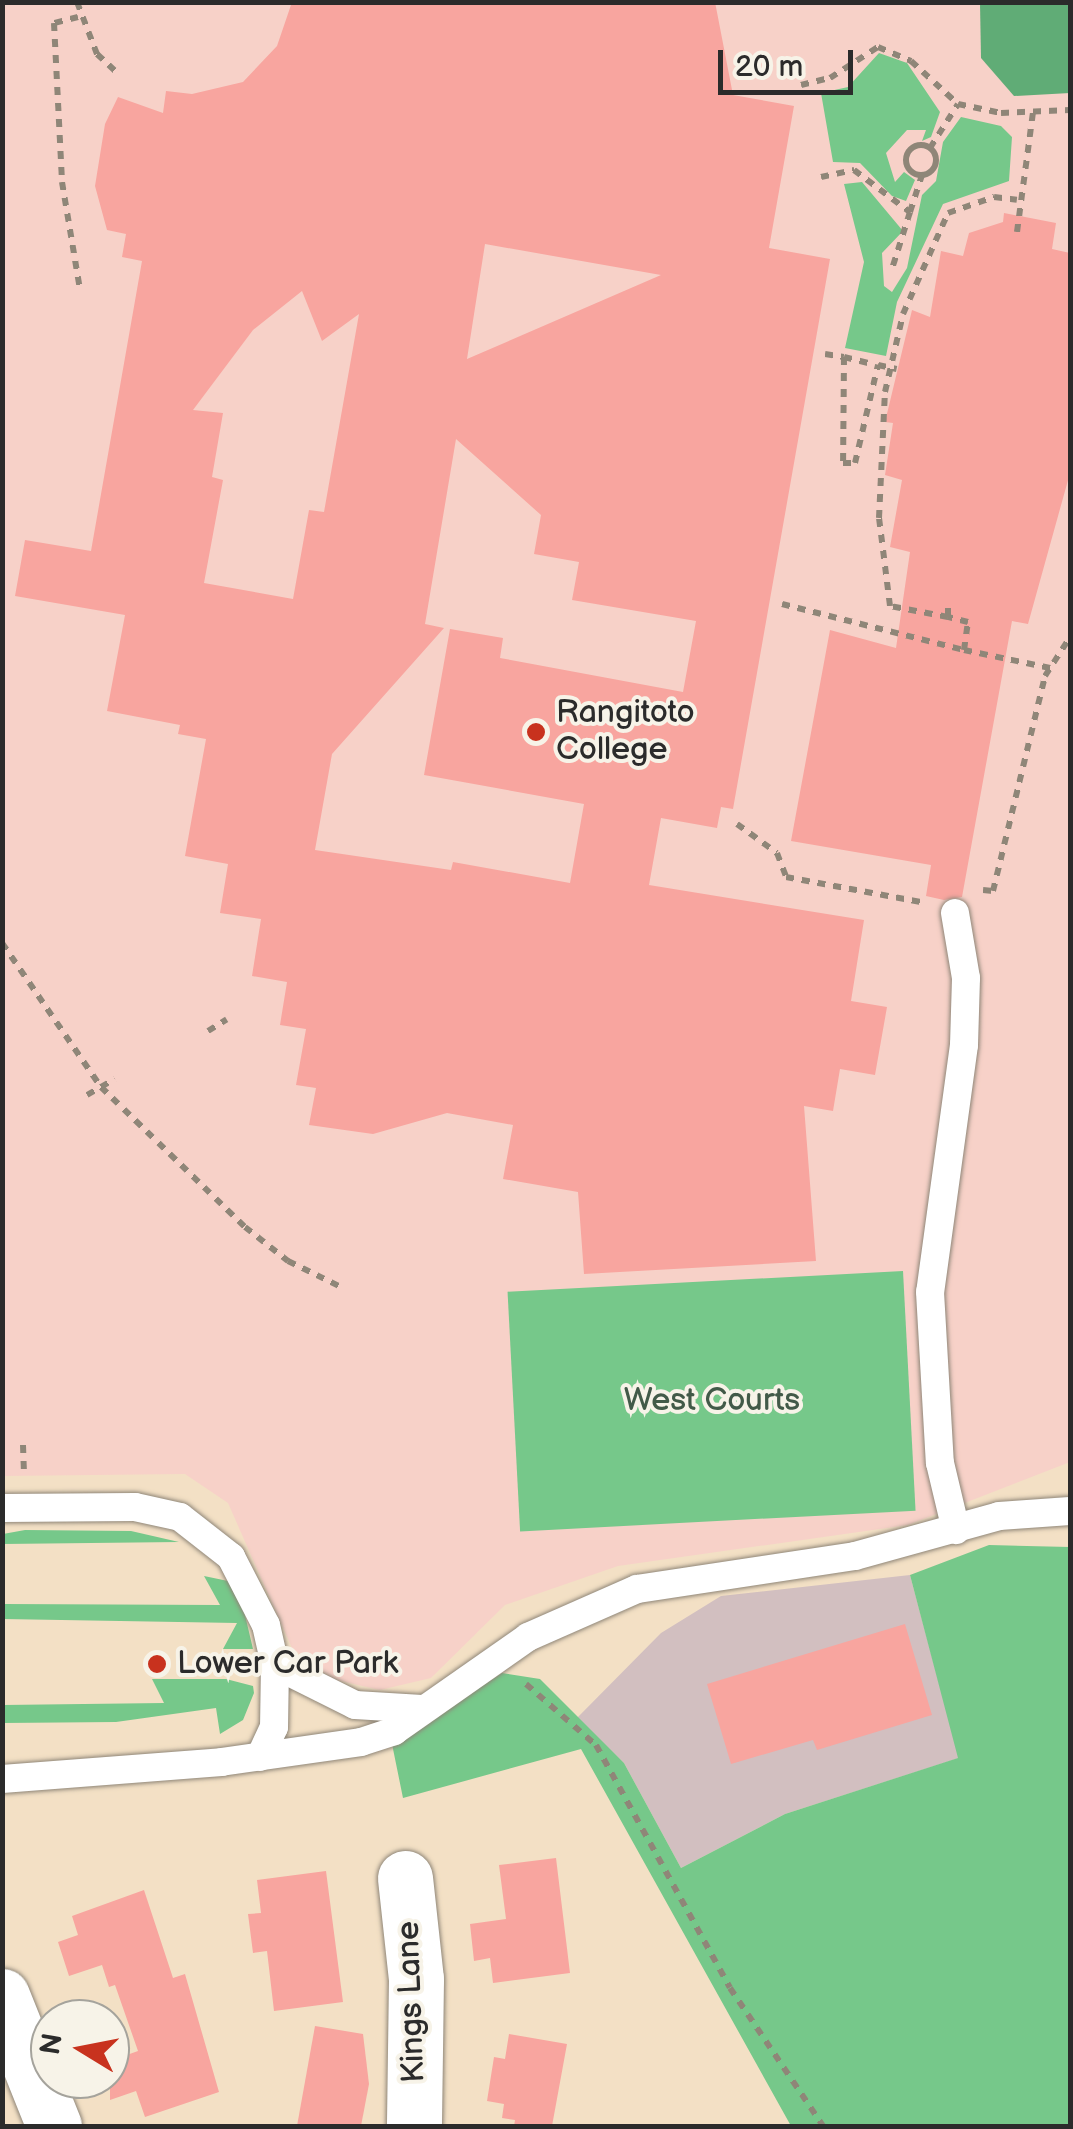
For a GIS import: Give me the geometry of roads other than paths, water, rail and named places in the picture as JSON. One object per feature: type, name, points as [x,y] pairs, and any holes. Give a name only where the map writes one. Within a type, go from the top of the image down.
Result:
[{"type":"street","name":"Kings Lane","points":[[405,1878],[416,1979],[414,2126]]},
{"type":"street","points":[[2,1996],[54,2126]]},
{"type":"lane","points":[[951,901],[966,978],[964,1044],[930,1292],[940,1463],[956,1530]]},
{"type":"lane","points":[[2,1508],[135,1507],[180,1517],[231,1558],[249,1585],[275,1665],[274,1727],[260,1758]]},
{"type":"lane","points":[[2,1779],[260,1758],[361,1742],[394,1731],[422,1708],[473,1682],[528,1638],[636,1589],[855,1556],[999,1516],[1070,1510]]},
{"type":"lane","points":[[275,1665],[356,1706],[422,1708]]},
{"type":"place","name":"Rangitoto College","points":[[536,732]]},
{"type":"place","name":"Lower Car Park","points":[[157,1664]]},
{"type":"park label","name":"West Courts","points":[[712,1401]]}]
